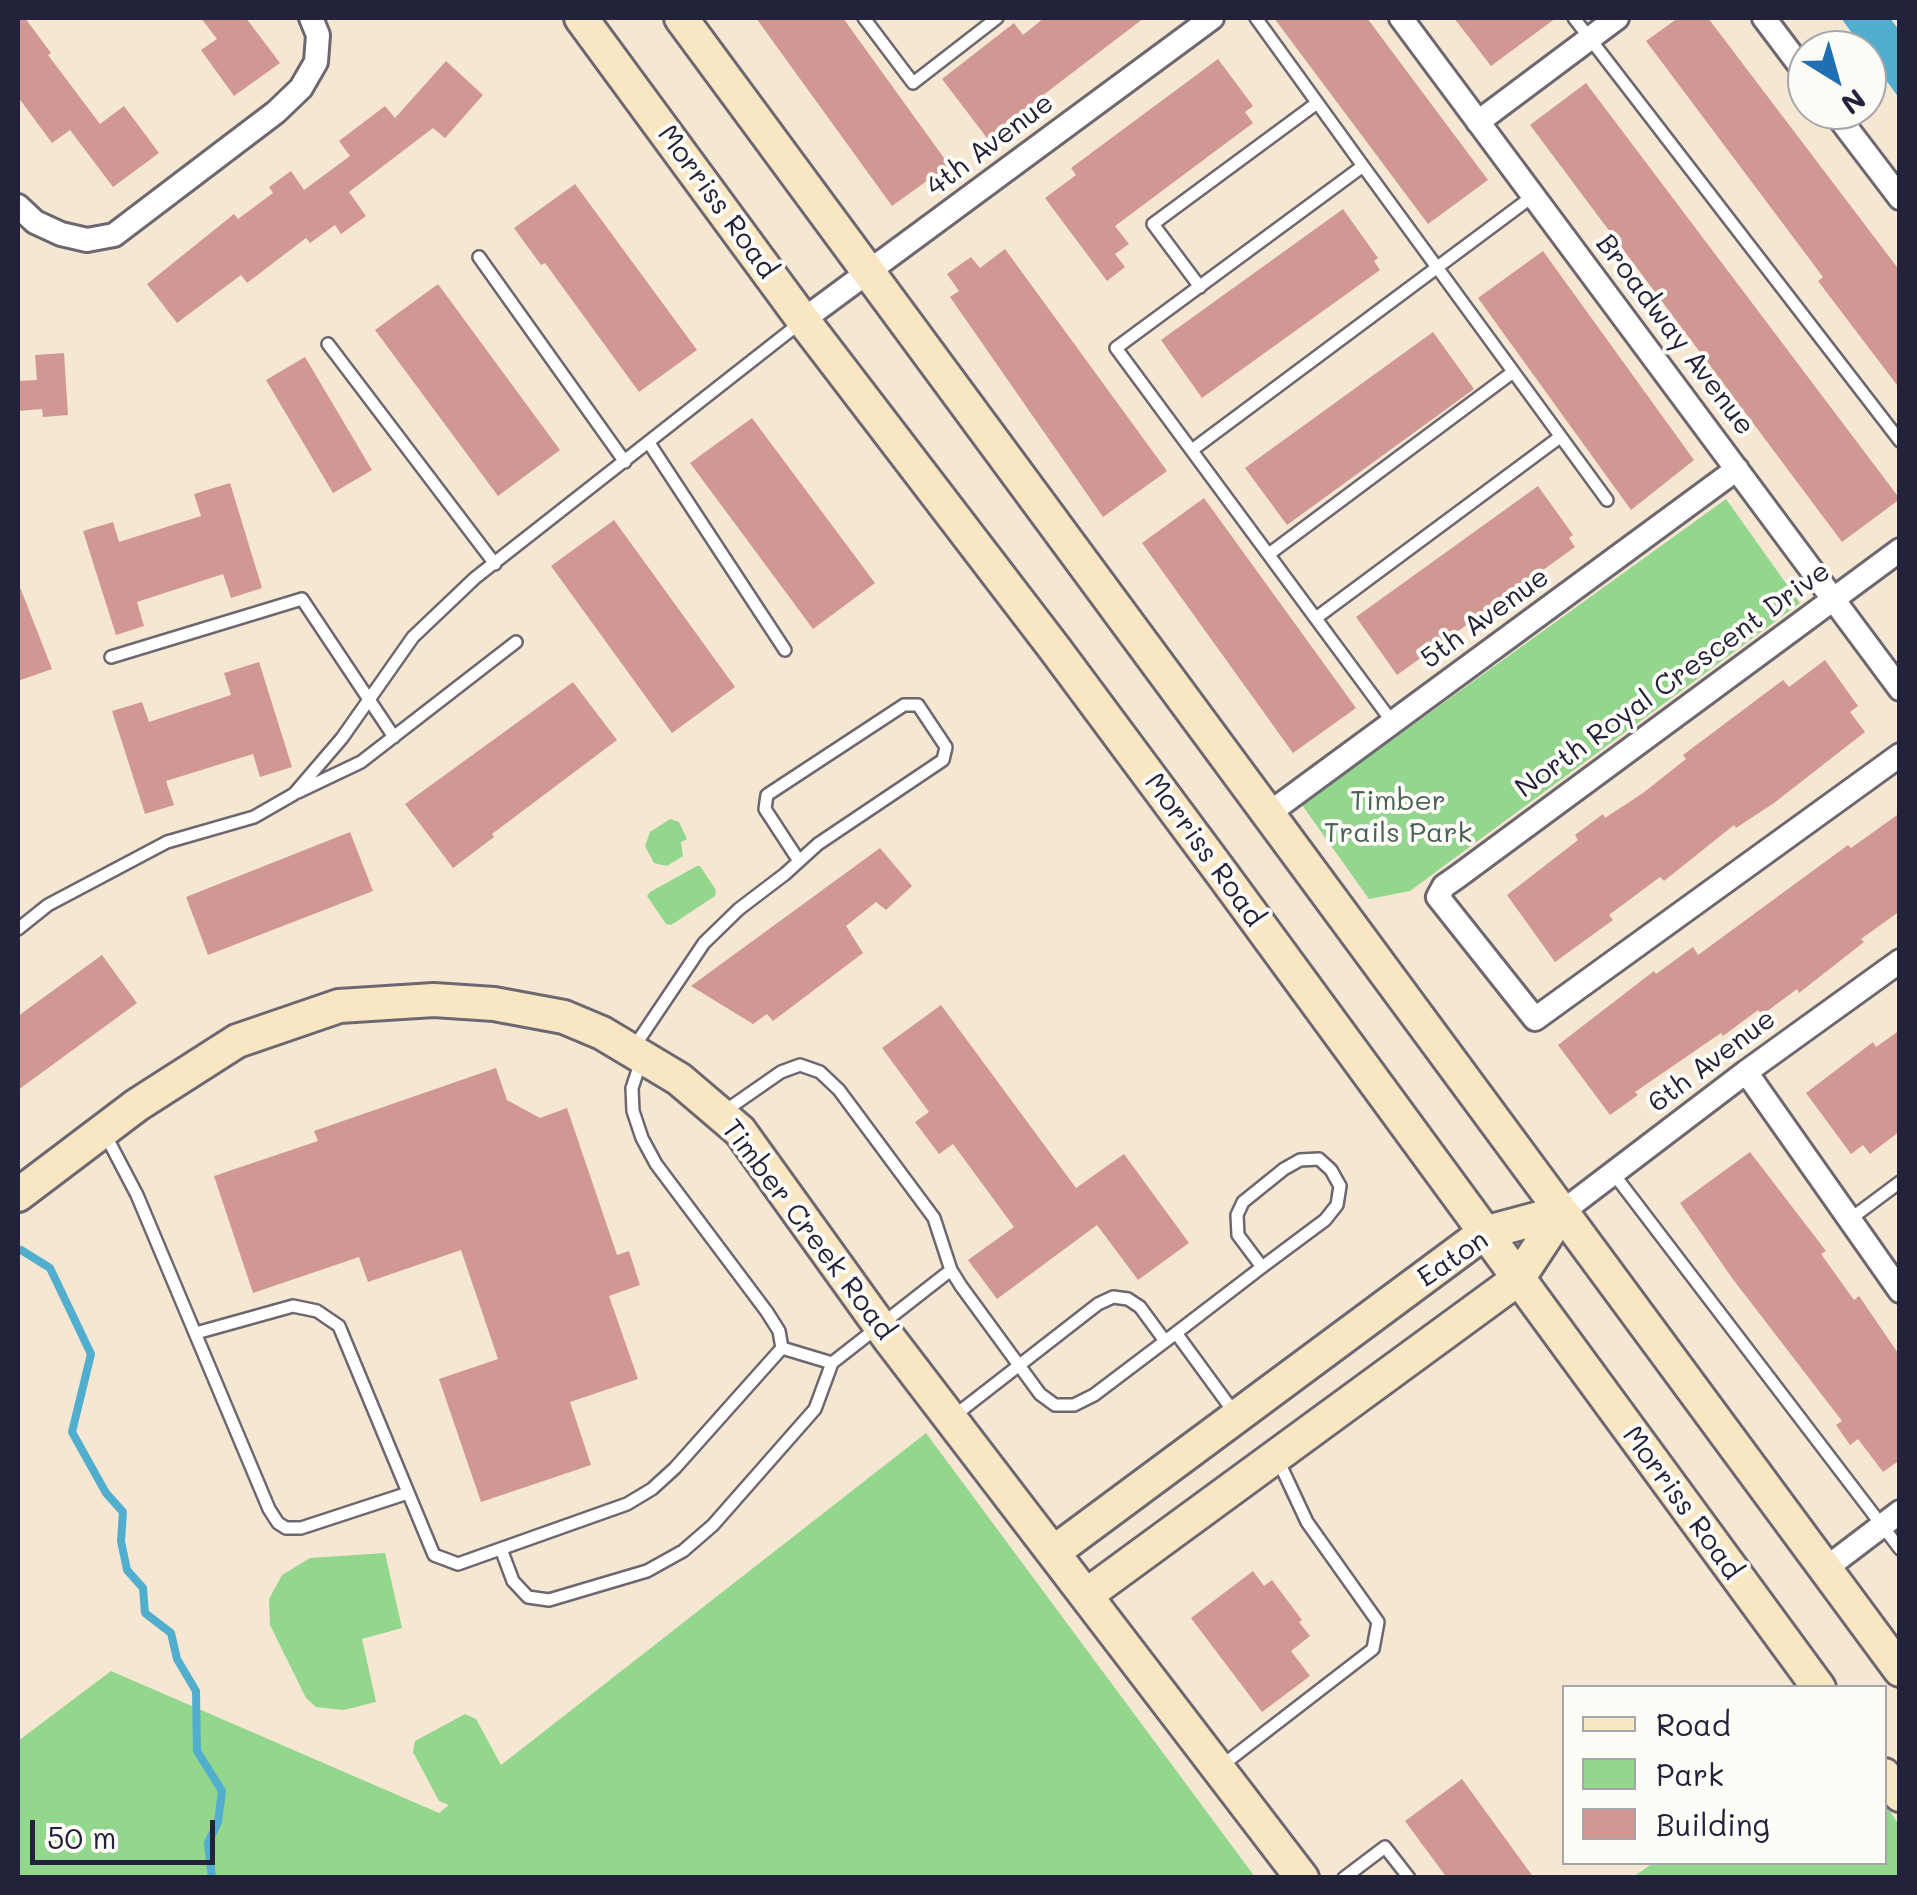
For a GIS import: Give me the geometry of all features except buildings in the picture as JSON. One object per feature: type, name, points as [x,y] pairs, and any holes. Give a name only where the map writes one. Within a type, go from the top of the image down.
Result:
[{"type":"main road","name":"Morriss Road","points":[[581,18],[803,320],[1078,679],[1817,1685]]},
{"type":"main road","points":[[681,18],[1900,1670]]},
{"type":"main road","name":"Timber Creek Road","points":[[18,1195],[103,1131],[237,1040],[339,1006],[434,1000],[494,1004],[564,1017],[637,1054],[679,1079],[740,1131],[878,1325],[1302,1878]]},
{"type":"main road","name":"Eaton","points":[[1054,1552],[1484,1233],[1562,1212]]},
{"type":"main road","name":"Eaton","points":[[1088,1594],[1518,1279],[1562,1212]]},
{"type":"street","points":[[18,206],[35,222],[61,234],[87,240],[114,235],[302,88],[316,62],[318,35],[310,18]]},
{"type":"street","name":"4th Avenue","points":[[803,320],[1212,18]]},
{"type":"street","name":"Broadway Avenue","points":[[1400,18],[1900,689]]},
{"type":"street","points":[[1478,122],[1617,18]]},
{"type":"street","points":[[1764,18],[1787,48]]},
{"type":"street","points":[[1848,130],[1900,198]]},
{"type":"street","name":"5th Avenue","points":[[1268,814],[1738,469]]},
{"type":"street","name":"North Royal Crescent Drive","points":[[1900,550],[1444,886],[1438,897],[1535,1020],[1900,755]]},
{"type":"street","name":"6th Avenue","points":[[1562,1212],[1900,961]]},
{"type":"street","points":[[1746,1072],[1900,1291]]},
{"type":"street","points":[[1825,1569],[1890,1519]]},
{"type":"lane","points":[[864,18],[913,83],[997,18]]},
{"type":"lane","points":[[1256,18],[1606,500]]},
{"type":"lane","points":[[1574,18],[1900,441]]},
{"type":"lane","points":[[1200,287],[1154,224],[1317,103]]},
{"type":"lane","points":[[1363,166],[1116,348],[1393,723]]},
{"type":"lane","points":[[1192,450],[1533,196]]},
{"type":"lane","points":[[480,257],[625,462]]},
{"type":"lane","points":[[294,794],[342,738],[413,637],[475,578],[803,320]]},
{"type":"lane","points":[[328,344],[495,564]]},
{"type":"lane","points":[[1268,554],[1513,372]]},
{"type":"lane","points":[[1316,618],[1560,437]]},
{"type":"lane","points":[[649,443],[786,650]]},
{"type":"lane","points":[[111,657],[302,599],[394,737]]},
{"type":"lane","points":[[18,928],[48,905],[166,842],[254,817],[361,762],[516,642]]},
{"type":"lane","points":[[196,1333],[293,1306],[317,1311],[339,1326],[434,1556],[458,1564],[626,1504],[652,1489],[782,1348],[780,1331],[656,1164],[642,1138],[633,1112],[637,1054],[704,943],[740,909],[800,861],[818,844],[943,760],[946,748],[918,705],[904,704],[767,795],[765,809],[800,861]]},
{"type":"lane","points":[[722,1113],[781,1072],[800,1065],[820,1072],[839,1090],[934,1218],[951,1270],[1040,1394],[1056,1405],[1074,1405],[1094,1395],[1176,1332],[1262,1268],[1325,1220],[1337,1205],[1340,1186],[1331,1170],[1318,1160],[1300,1160],[1243,1202],[1237,1215],[1238,1235],[1262,1268]]},
{"type":"lane","points":[[103,1131],[137,1195],[268,1509],[278,1524],[301,1528],[408,1493]]},
{"type":"lane","points":[[1614,1173],[1890,1519],[1900,1550]]},
{"type":"lane","points":[[1850,1220],[1900,1182]]},
{"type":"lane","points":[[501,1549],[513,1581],[528,1597],[549,1600],[647,1571],[683,1551],[713,1525],[814,1409],[832,1363],[951,1270]]},
{"type":"lane","points":[[950,1418],[1098,1304],[1114,1297],[1128,1299],[1140,1308],[1165,1341]]},
{"type":"lane","points":[[1176,1332],[1236,1414]]},
{"type":"lane","points":[[782,1348],[832,1363]]},
{"type":"lane","points":[[1219,1768],[1373,1650],[1378,1622],[1307,1522],[1276,1456]]},
{"type":"lane","points":[[1344,1878],[1384,1846],[1409,1878]]},
{"type":"green space","name":"Timber Trails Park","points":[[1726,499],[1800,603],[1410,891],[1369,899],[1302,805]]},
{"type":"green space","points":[[670,819],[679,822],[687,839],[681,842],[683,856],[667,866],[654,863],[645,846],[650,832]]},
{"type":"green space","points":[[697,866],[716,890],[715,896],[671,925],[666,924],[647,896]]},
{"type":"green space","points":[[926,1433],[1255,1877],[18,1877],[18,1741],[111,1671],[439,1813],[449,1805],[439,1801],[413,1752],[415,1741],[465,1714],[476,1719],[501,1765]]},
{"type":"green space","points":[[385,1553],[402,1628],[362,1639],[376,1702],[344,1710],[316,1707],[306,1698],[270,1625],[269,1599],[282,1575],[310,1558]]},
{"type":"green space","points":[[1887,1807],[1899,1825],[1899,1877],[1633,1877],[1650,1865],[1887,1865]]},
{"type":"water","points":[[1841,18],[1890,18],[1899,30],[1899,98],[1887,81],[1887,30],[1850,30]]},
{"type":"waterway","points":[[21,1250],[50,1268],[91,1354],[72,1432],[106,1493],[123,1512],[121,1541],[127,1570],[143,1588],[145,1613],[171,1633],[177,1659],[196,1691],[197,1751],[222,1791],[218,1822],[208,1843],[212,1878]]}]
